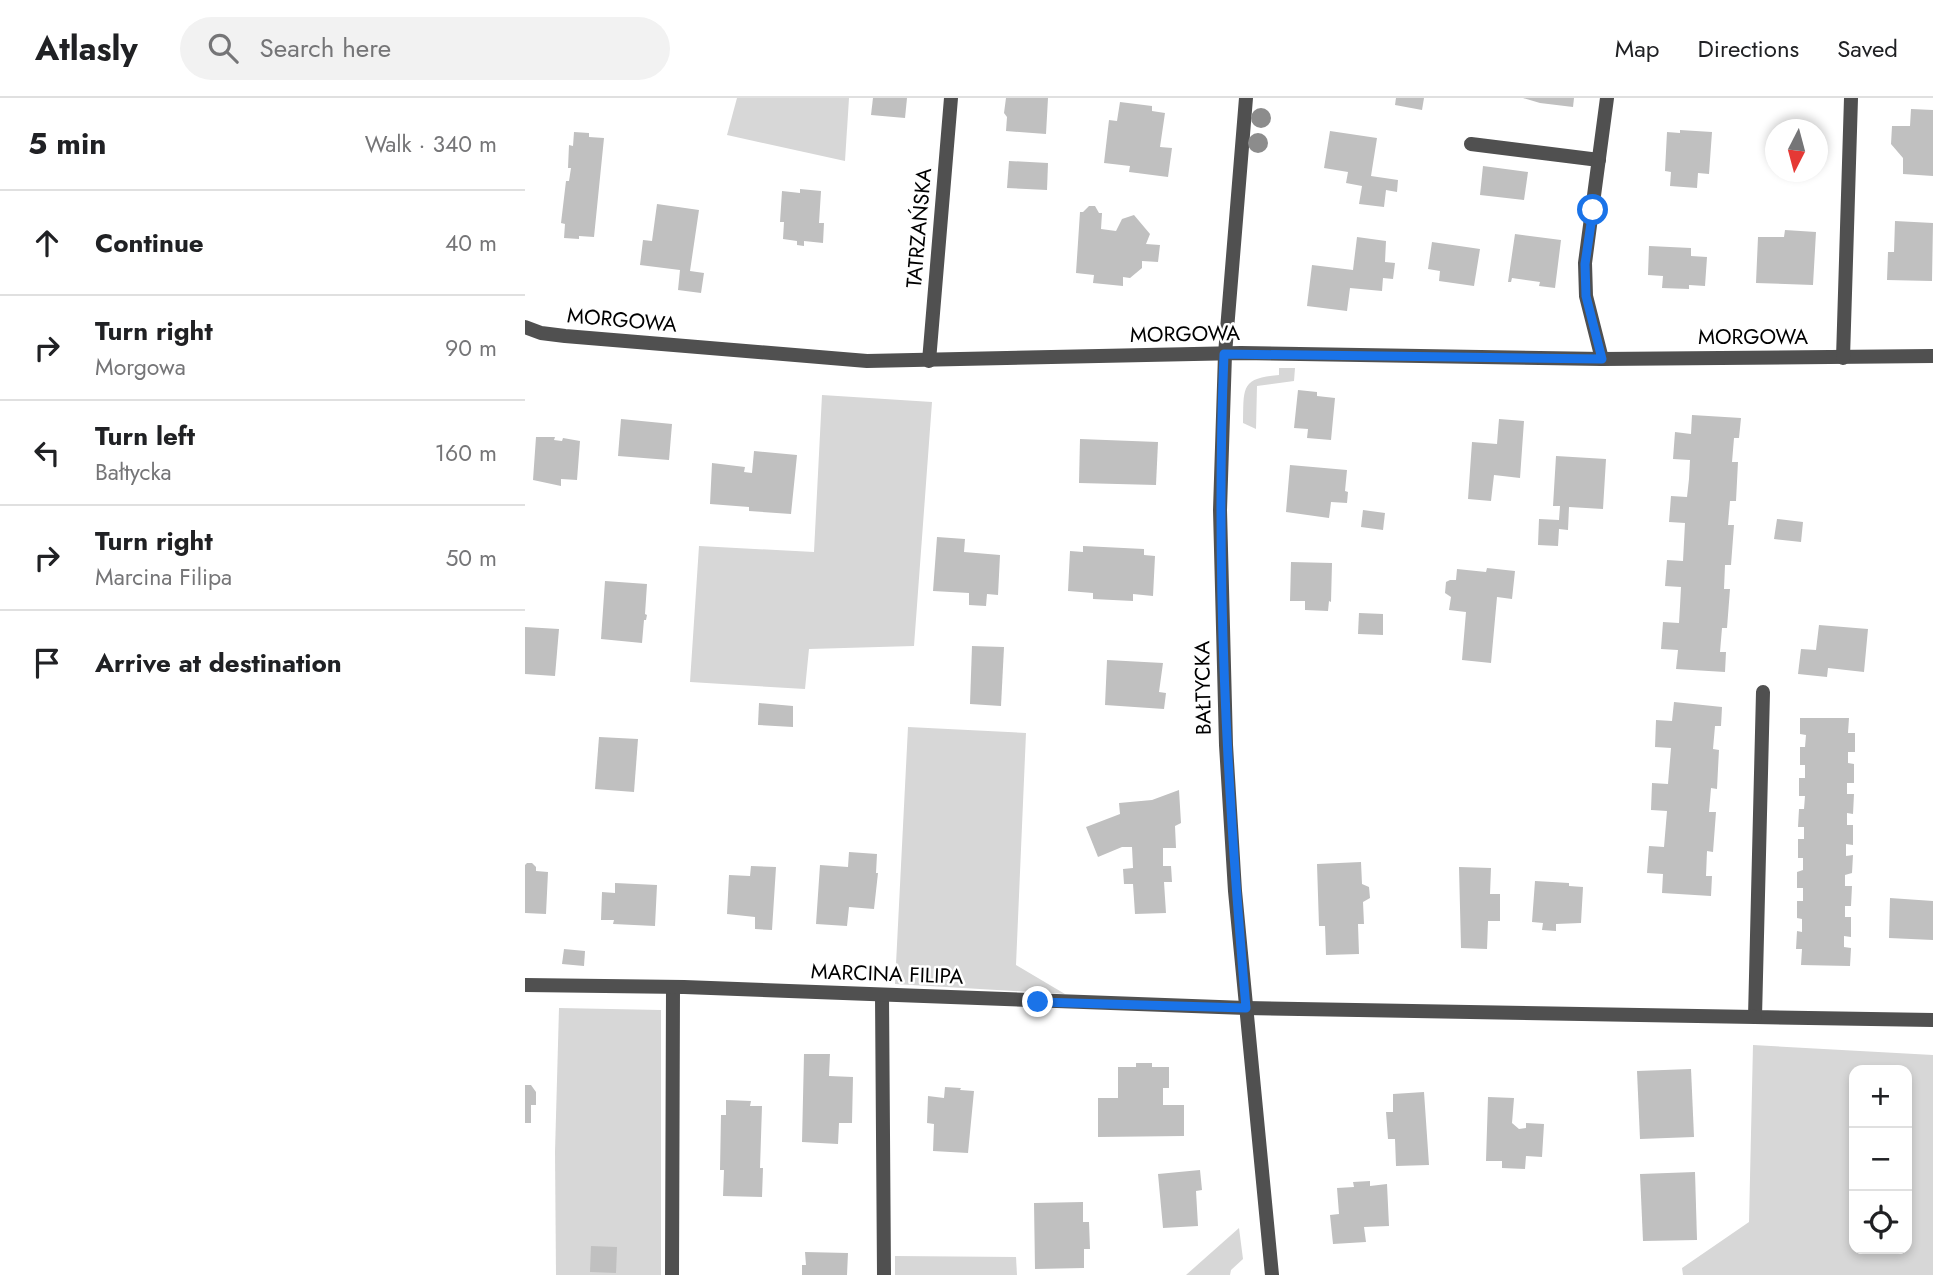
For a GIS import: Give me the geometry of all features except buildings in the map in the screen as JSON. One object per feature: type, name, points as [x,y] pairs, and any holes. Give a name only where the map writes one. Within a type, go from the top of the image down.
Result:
[{"type":"street","name":"TATRZAŃSKA","points":[[929,360],[951,98]]},
{"type":"street","name":"BAŁTYCKA","points":[[1246,98],[1224,354],[1220,510],[1226,746],[1246,1008],[1272,1275]]},
{"type":"street","points":[[1602,359],[1586,296],[1585,264],[1607,98]]},
{"type":"street","points":[[1843,358],[1851,98]]},
{"type":"street","points":[[1471,144],[1599,160]]},
{"type":"street","name":"MORGOWA","points":[[525,327],[541,333],[565,336],[867,360],[1224,354],[1602,359],[1933,356]]},
{"type":"street","points":[[1755,1017],[1763,692]]},
{"type":"street","name":"MARCINA FILIPA","points":[[525,985],[673,987],[1246,1008],[1933,1020]]},
{"type":"street","points":[[672,1275],[673,987]]},
{"type":"street","points":[[882,995],[884,1275]]},
{"type":"shaded area","points":[[737,98],[849,98],[845,161],[727,135]]},
{"type":"shaded area","points":[[1279,368],[1295,368],[1294,381],[1257,386],[1256,429],[1243,423],[1247,387],[1257,379],[1279,375]]},
{"type":"shaded area","points":[[822,395],[932,402],[914,646],[809,649],[805,689],[690,682],[699,546],[814,552]]},
{"type":"shaded area","points":[[908,727],[1026,733],[1016,965],[1065,994],[895,984]]},
{"type":"shaded area","points":[[559,1008],[661,1010],[661,1275],[556,1275],[555,1152]]},
{"type":"shaded area","points":[[1753,1045],[1933,1055],[1933,1275],[1683,1275],[1682,1268],[1749,1222]]},
{"type":"shaded area","points":[[1239,1228],[1243,1259],[1231,1270],[1230,1275],[1186,1275]]},
{"type":"shaded area","points":[[895,1256],[1016,1257],[1017,1275],[895,1275]]},
{"type":"route","points":[[1038,1002],[1246,1008],[1226,746],[1220,510],[1224,354],[1602,359],[1586,296],[1585,264],[1593,210]]}]
